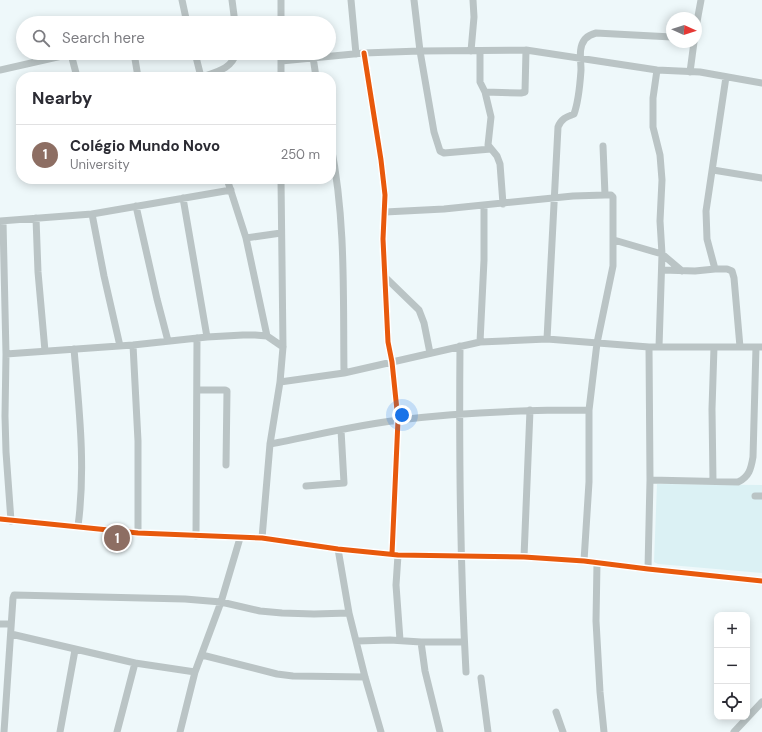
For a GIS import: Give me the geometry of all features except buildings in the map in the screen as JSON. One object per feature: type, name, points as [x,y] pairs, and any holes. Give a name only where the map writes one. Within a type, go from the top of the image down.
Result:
[{"type":"street","points":[[182,0],[185,16]]},
{"type":"street","points":[[232,0],[234,16]]},
{"type":"street","points":[[281,0],[281,16]]},
{"type":"street","points":[[351,0],[356,54]]},
{"type":"street","points":[[414,0],[420,51],[434,132],[440,151],[444,153],[491,149]]},
{"type":"street","points":[[471,51],[474,17],[473,0]]},
{"type":"street","points":[[699,12],[701,0]]},
{"type":"street","points":[[547,339],[558,127],[560,122],[574,114],[581,58],[580,51],[585,39],[596,33],[666,37]]},
{"type":"street","points":[[690,72],[693,48]]},
{"type":"street","points":[[336,55],[420,51],[526,50],[657,70],[690,72],[762,83]]},
{"type":"street","points":[[485,92],[525,92],[526,50]]},
{"type":"street","points":[[480,51],[480,79],[491,117],[488,145],[497,156],[500,164],[503,204]]},
{"type":"street","points":[[364,53],[382,160],[385,212],[383,221],[383,239],[388,342],[392,362],[398,420],[395,554],[400,640]]},
{"type":"street","points":[[0,70],[46,60]]},
{"type":"street","points":[[74,60],[76,72]]},
{"type":"street","points":[[135,60],[137,72]]},
{"type":"street","points":[[197,60],[201,72]]},
{"type":"street","points":[[213,72],[227,66],[233,60]]},
{"type":"street","points":[[281,60],[281,72]]},
{"type":"street","points":[[313,60],[315,72]]},
{"type":"street","points":[[657,70],[653,98],[653,127],[660,155],[662,174],[660,221],[662,270],[659,347]]},
{"type":"street","points":[[715,269],[706,231],[706,211],[726,77]]},
{"type":"street","points":[[603,146],[605,194]]},
{"type":"street","points":[[713,170],[762,178]]},
{"type":"street","points":[[336,175],[342,225],[344,373]]},
{"type":"street","points":[[229,184],[246,238],[267,336]]},
{"type":"street","points":[[262,538],[270,444],[280,382],[283,347],[281,184]]},
{"type":"street","points":[[11,521],[6,452],[6,354],[1,221],[92,214],[231,190]]},
{"type":"street","points":[[385,212],[444,209],[605,194],[613,197],[613,266],[597,343],[589,410],[589,482],[584,561]]},
{"type":"street","points":[[183,198],[207,337]]},
{"type":"street","points":[[480,342],[484,260],[484,205]]},
{"type":"street","points":[[136,206],[156,299],[168,341]]},
{"type":"street","points":[[92,214],[120,346]]},
{"type":"street","points":[[36,218],[38,272],[45,351]]},
{"type":"street","points":[[246,238],[281,233]]},
{"type":"street","points":[[614,240],[662,254],[682,271]]},
{"type":"street","points":[[662,270],[682,271],[727,269],[732,271],[734,278],[740,347]]},
{"type":"street","points":[[386,278],[419,310],[424,323],[430,353]]},
{"type":"street","points":[[6,354],[255,334],[267,336],[283,347]]},
{"type":"street","points":[[196,536],[197,338]]},
{"type":"street","points":[[280,382],[344,373],[480,342],[547,339],[649,347],[759,348],[751,470],[747,476],[738,482],[650,480]]},
{"type":"street","points":[[133,345],[138,441],[138,533]]},
{"type":"street","points":[[460,346],[459,414],[461,556],[466,672]]},
{"type":"street","points":[[648,569],[650,480],[649,347]]},
{"type":"street","points":[[713,481],[712,394],[714,347]]},
{"type":"street","points":[[74,349],[82,453],[78,526]]},
{"type":"street","points":[[197,390],[225,390],[227,392],[226,465]]},
{"type":"street","points":[[270,444],[398,420],[459,414],[530,410],[589,410]]},
{"type":"street","points":[[524,557],[530,410]]},
{"type":"street","points":[[306,486],[344,482],[341,430]]},
{"type":"street","points":[[0,519],[138,533],[262,538],[338,549],[395,554],[524,557],[584,561],[762,581]]},
{"type":"street","points":[[180,732],[196,672],[221,602],[240,538]]},
{"type":"street","points":[[338,549],[349,613],[381,732]]},
{"type":"street","points":[[597,563],[596,621],[604,732]]},
{"type":"street","points":[[4,732],[13,597],[16,594],[185,598],[221,602],[260,611],[314,614],[349,613]]},
{"type":"street","points":[[0,624],[11,624]]},
{"type":"street","points":[[10,634],[135,663],[196,672]]},
{"type":"street","points":[[357,641],[400,640],[422,642],[464,642]]},
{"type":"street","points":[[422,642],[425,671],[440,732]]},
{"type":"street","points":[[60,732],[75,650]]},
{"type":"street","points":[[202,655],[277,674],[293,676],[365,677]]},
{"type":"street","points":[[117,732],[135,663]]},
{"type":"street","points":[[481,678],[488,732]]},
{"type":"street","points":[[737,731],[762,702]]},
{"type":"street","points":[[556,712],[563,732]]},
{"type":"shaded area","points":[[657,484],[762,485],[762,573],[658,564],[654,562]]},
{"type":"cycle path","points":[[364,53],[385,195],[383,239],[388,342],[392,362],[398,420],[392,554]]},
{"type":"cycle path","points":[[0,519],[138,533],[262,538],[338,549],[398,555],[524,557],[584,561],[762,581]]},
{"type":"place","name":"Colégio Mundo Novo","points":[[117,538]]}]
